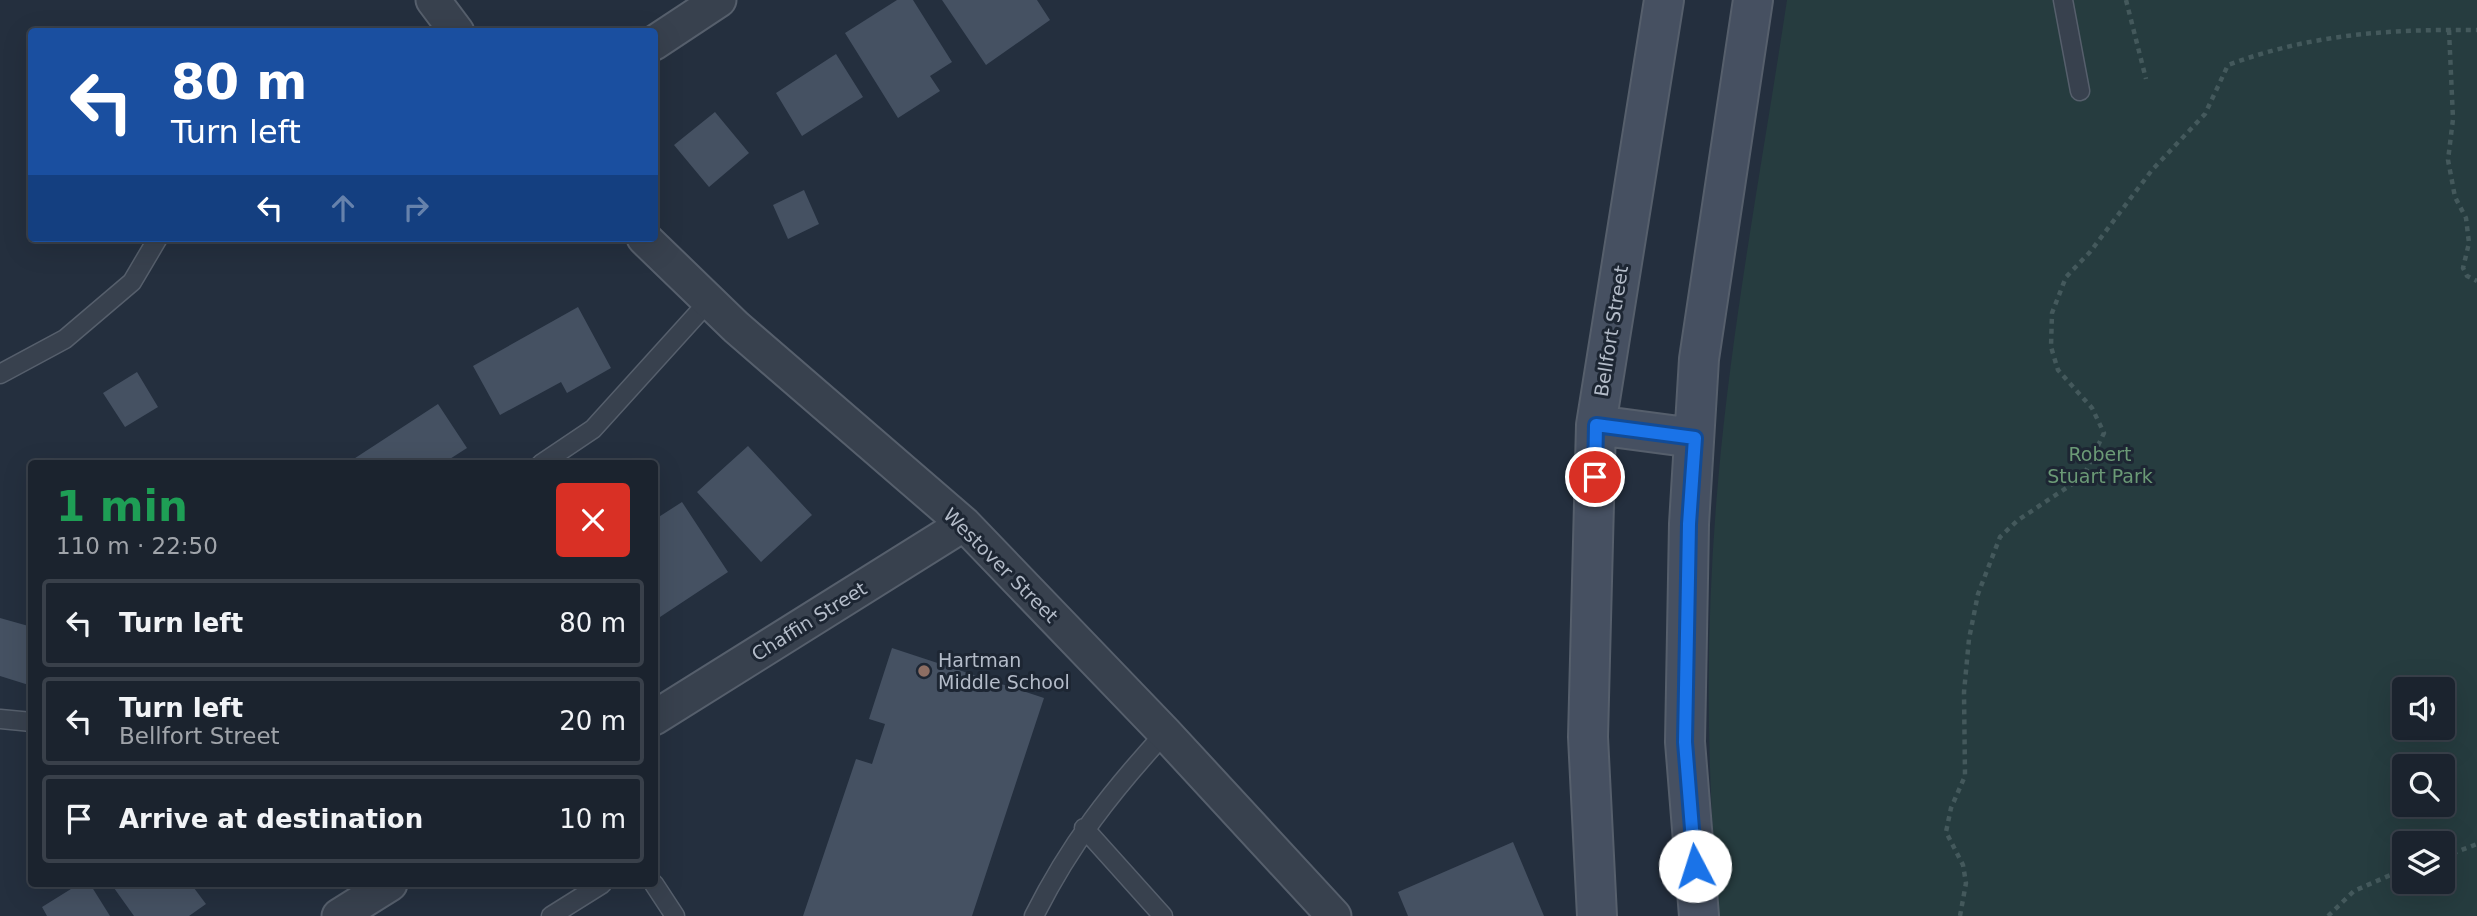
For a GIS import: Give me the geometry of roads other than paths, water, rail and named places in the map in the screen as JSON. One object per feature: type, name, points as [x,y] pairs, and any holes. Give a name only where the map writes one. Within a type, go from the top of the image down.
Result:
[{"type":"main road","name":"Bellfort Street","points":[[1597,916],[1588,737],[1596,425],[1664,0]]},
{"type":"main road","points":[[1699,916],[1685,742],[1689,524],[1699,359],[1753,0]]},
{"type":"main road","points":[[1596,425],[1695,438]]},
{"type":"street","points":[[433,0],[454,28]]},
{"type":"street","points":[[658,40],[719,0]]},
{"type":"street","name":"Westover Street","points":[[648,242],[709,301],[964,524],[1165,733],[1334,916]]},
{"type":"street","name":"Chaffin Street","points":[[658,715],[964,524]]},
{"type":"lane","points":[[2063,0],[2080,91]]},
{"type":"lane","points":[[0,374],[65,339],[132,282],[157,242]]},
{"type":"lane","points":[[547,460],[593,429],[709,301]]},
{"type":"lane","points":[[0,719],[28,722]]},
{"type":"lane","points":[[1034,916],[1059,866],[1084,828],[1113,790],[1165,733]]},
{"type":"lane","points":[[1084,828],[1163,916]]},
{"type":"lane","points":[[551,916],[597,887]]},
{"type":"lane","points":[[656,887],[675,916]]},
{"type":"place","name":"Hartman Middle School","points":[[924,671]]},
{"type":"park label","name":"Robert Stuart Park","points":[[2100,465]]}]
